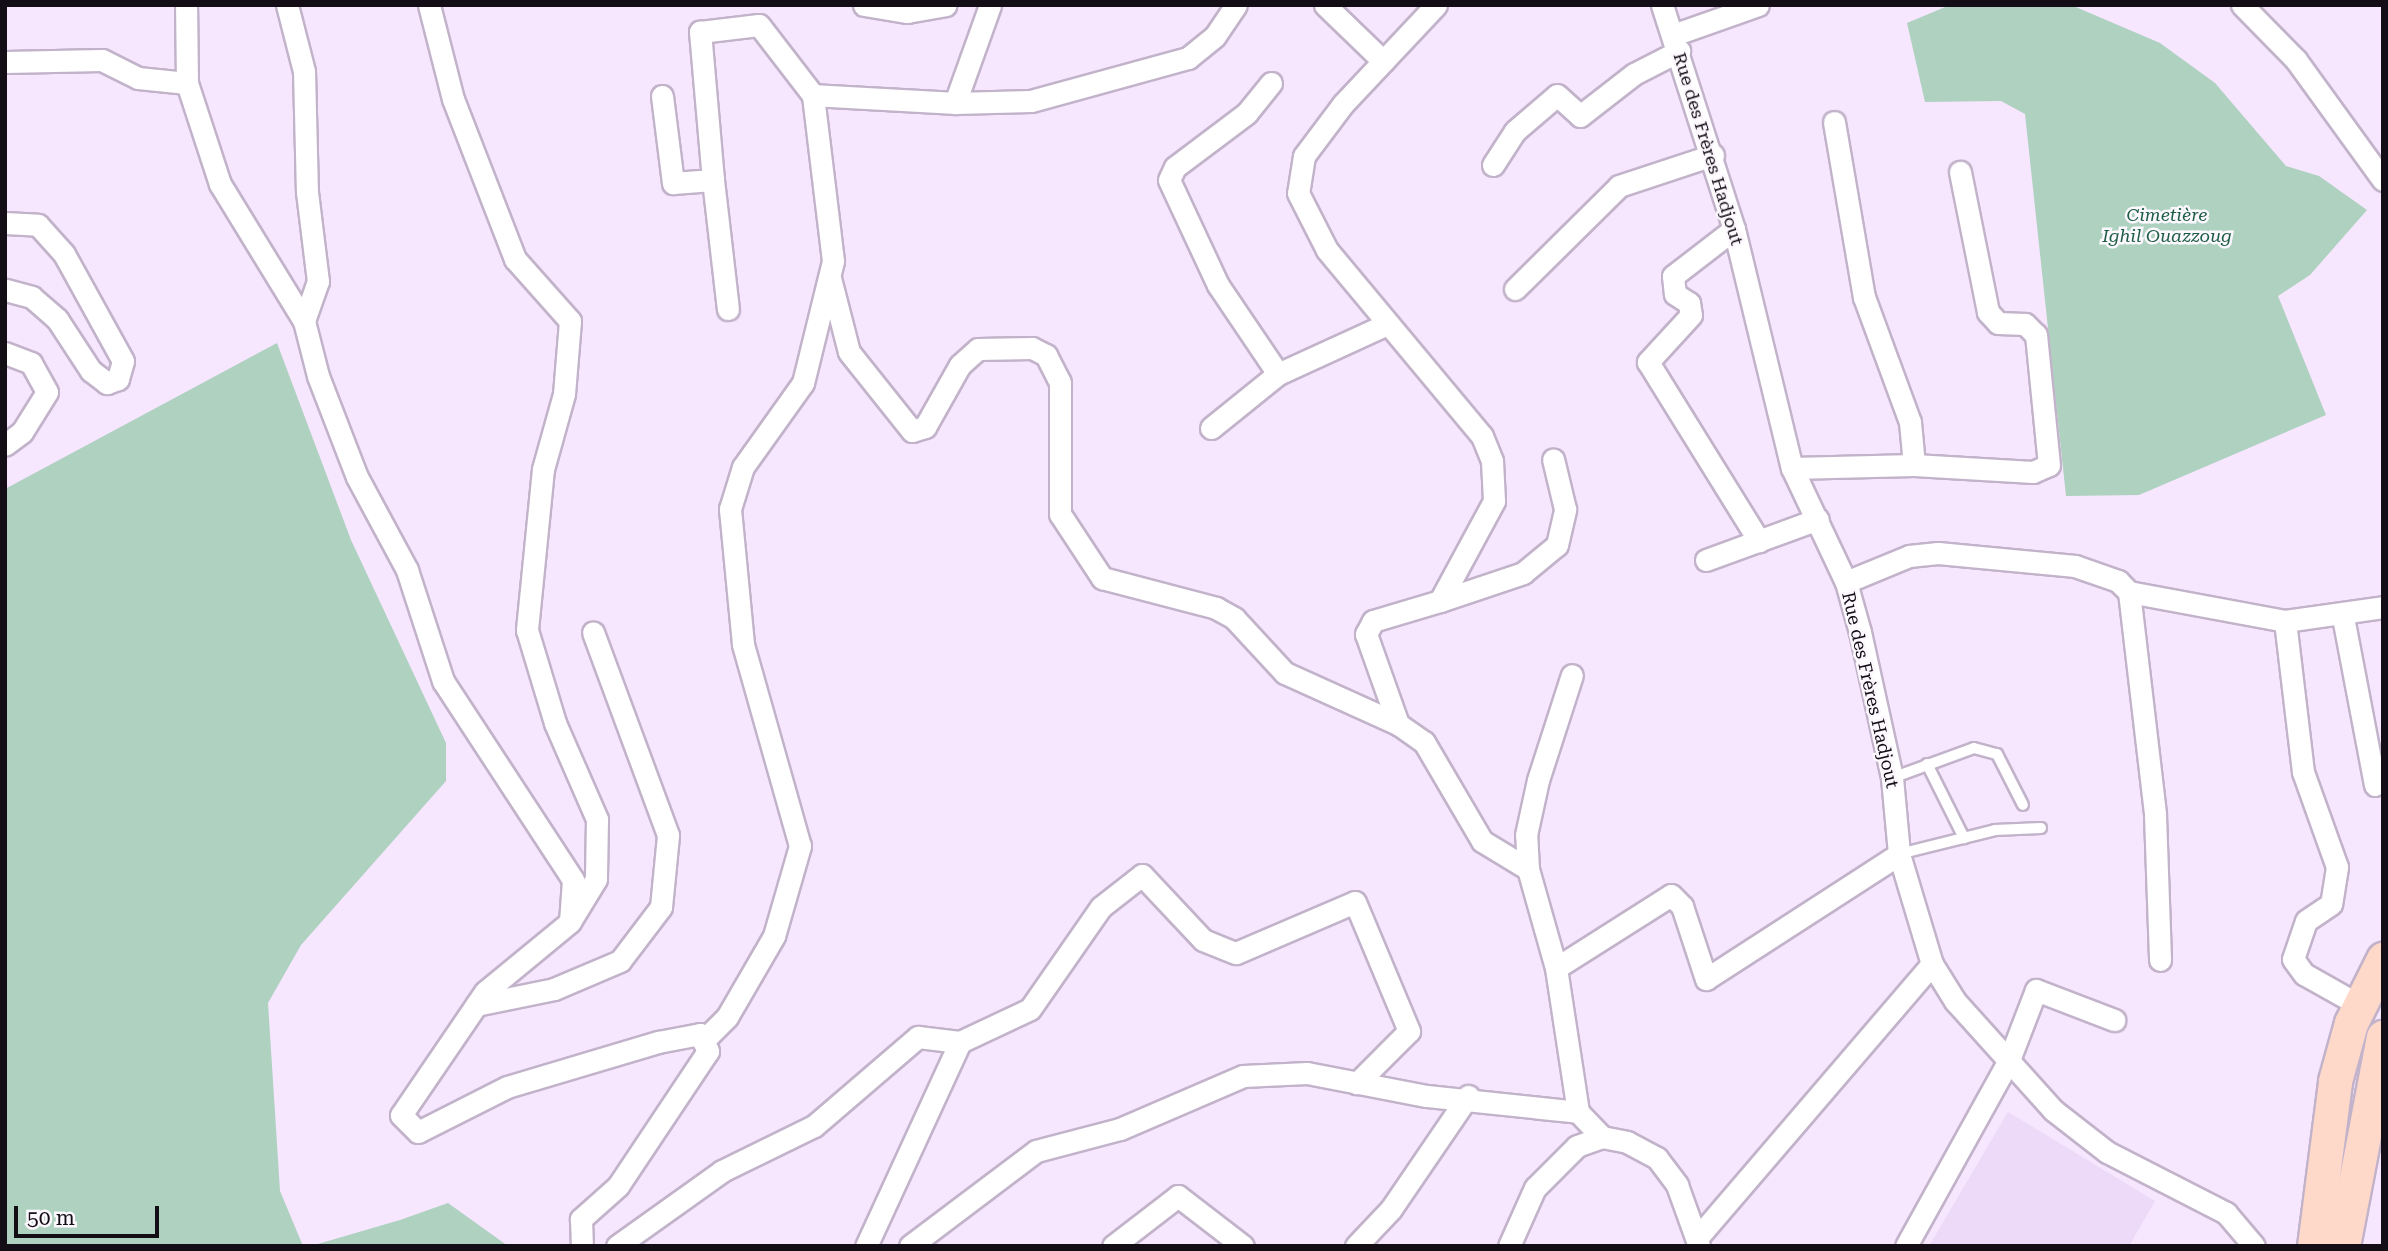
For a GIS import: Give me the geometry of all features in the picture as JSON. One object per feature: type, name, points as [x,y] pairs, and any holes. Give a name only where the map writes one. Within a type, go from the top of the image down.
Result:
[{"type":"main road","points":[[2314,1246],[2335,1081],[2359,1005],[2383,959]]},
{"type":"main road","points":[[2343,1246],[2383,1037]]},
{"type":"street","points":[[186,5],[187,83],[220,184],[304,320],[357,477],[402,558],[443,681],[573,880],[570,922]]},
{"type":"street","points":[[287,5],[304,71],[306,192],[318,281],[304,320]]},
{"type":"street","points":[[429,5],[453,99],[514,259],[570,321],[564,394],[543,469],[527,630],[555,723],[597,819],[596,879],[570,922],[476,1005],[401,1115],[418,1132],[507,1087],[658,1042],[699,1034],[708,1051],[618,1186],[581,1219],[583,1246]]},
{"type":"street","points":[[864,5],[907,12],[945,5]]},
{"type":"street","points":[[954,103],[990,5]]},
{"type":"street","points":[[813,95],[954,103],[1031,102],[1188,58],[1215,36],[1236,5]]},
{"type":"street","points":[[1325,5],[1382,61]]},
{"type":"street","points":[[1436,5],[1382,61],[1304,156],[1296,178],[1327,250],[1385,325],[1482,436],[1492,461],[1494,501],[1440,601]]},
{"type":"street","name":"Rue des Frères Hadjout","points":[[1662,5],[1713,155],[1734,229],[1792,468],[1846,582],[1892,778],[1899,854],[1932,964],[1955,1001],[2077,1130],[2226,1213],[2254,1246]]},
{"type":"street","points":[[1493,164],[1515,131],[1557,95],[1580,116],[1676,43],[1758,5]]},
{"type":"street","points":[[2242,5],[2296,60],[2383,180]]},
{"type":"street","points":[[728,309],[700,32],[759,25],[813,95],[826,178],[829,276],[849,352],[912,431],[925,427],[960,365],[978,349],[1032,348],[1046,355],[1060,382],[1060,514],[1102,578],[1216,608],[1234,618],[1285,673],[1398,724],[1424,742],[1482,841],[1528,869]]},
{"type":"street","points":[[5,62],[102,60],[138,78],[187,83]]},
{"type":"street","points":[[1271,83],[1247,113],[1175,167],[1169,180],[1218,285],[1278,374]]},
{"type":"street","points":[[662,96],[673,183],[713,180]]},
{"type":"street","points":[[1833,122],[1864,297],[1910,422],[1914,465]]},
{"type":"street","points":[[1515,289],[1619,186],[1713,155]]},
{"type":"street","points":[[1792,468],[1914,465],[2033,471],[2049,465],[2036,335],[2025,324],[1998,323],[1988,312],[1960,172]]},
{"type":"street","points":[[5,223],[38,225],[64,254],[123,361],[118,379],[107,383],[91,371],[57,319],[32,297],[5,290]]},
{"type":"street","points":[[1734,229],[1674,276],[1675,294],[1689,303],[1691,314],[1648,362],[1759,541]]},
{"type":"street","points":[[703,1041],[727,1017],[774,936],[800,846],[743,644],[730,509],[743,467],[803,383],[829,276]]},
{"type":"street","points":[[1211,428],[1278,374],[1385,325]]},
{"type":"street","points":[[5,353],[32,363],[47,392],[22,432],[5,445]]},
{"type":"street","points":[[1398,724],[1367,626],[1523,573],[1558,545],[1565,509],[1553,459]]},
{"type":"street","points":[[1706,561],[1818,519]]},
{"type":"street","points":[[1846,582],[1909,556],[1938,553],[2075,566],[2118,580],[2129,592],[2155,815],[2160,960]]},
{"type":"street","points":[[2129,592],[2285,621],[2343,617],[2383,607]]},
{"type":"street","points":[[2343,617],[2375,785]]},
{"type":"street","points":[[2285,621],[2303,772],[2337,867],[2331,904],[2306,921],[2293,960],[2304,974],[2359,1005]]},
{"type":"street","points":[[476,1005],[554,989],[620,961],[661,907],[668,835],[593,632]]},
{"type":"street","points":[[1572,676],[1538,780],[1526,835],[1528,869],[1556,968],[1578,1112],[1602,1137]]},
{"type":"street","points":[[1556,968],[1671,895],[1682,905],[1706,979],[1899,854]]},
{"type":"street","points":[[617,1246],[722,1171],[814,1126],[918,1037],[960,1042],[1030,1009],[1101,907],[1142,875],[1203,940],[1236,953],[1355,902],[1409,1031],[1357,1083]]},
{"type":"street","points":[[1509,1246],[1535,1188],[1577,1146],[1602,1137],[1627,1142],[1657,1158],[1677,1185],[1699,1242],[1932,964]]},
{"type":"street","points":[[1906,1246],[2009,1060],[2036,990],[2114,1020]]},
{"type":"street","points":[[866,1246],[960,1042]]},
{"type":"street","points":[[910,1246],[1037,1152],[1120,1129],[1243,1076],[1307,1073],[1357,1083],[1578,1112]]},
{"type":"street","points":[[1356,1246],[1391,1209],[1468,1096]]},
{"type":"street","points":[[1113,1246],[1178,1196],[1243,1246]]},
{"type":"lane","points":[[1892,778],[1974,748],[1997,754],[2023,805]]},
{"type":"lane","points":[[1927,764],[1964,838]]},
{"type":"lane","points":[[1899,854],[1964,838],[2041,828]]},
{"type":"shaded area","points":[[2008,1112],[2155,1201],[2129,1246],[1929,1246]]},
{"type":"green space","name":"Cimetière Ighil Ouazzoug","points":[[1950,5],[2071,5],[2160,43],[2215,83],[2286,166],[2319,176],[2367,210],[2310,275],[2278,296],[2326,415],[2139,495],[2066,496],[2025,114],[2001,101],[1925,102],[1907,23]]},
{"type":"green space","points":[[277,343],[351,540],[446,743],[446,781],[301,945],[268,1003],[280,1191],[303,1246],[5,1246],[5,489]]},
{"type":"green space","points":[[448,1203],[508,1246],[311,1246],[400,1220]]}]
